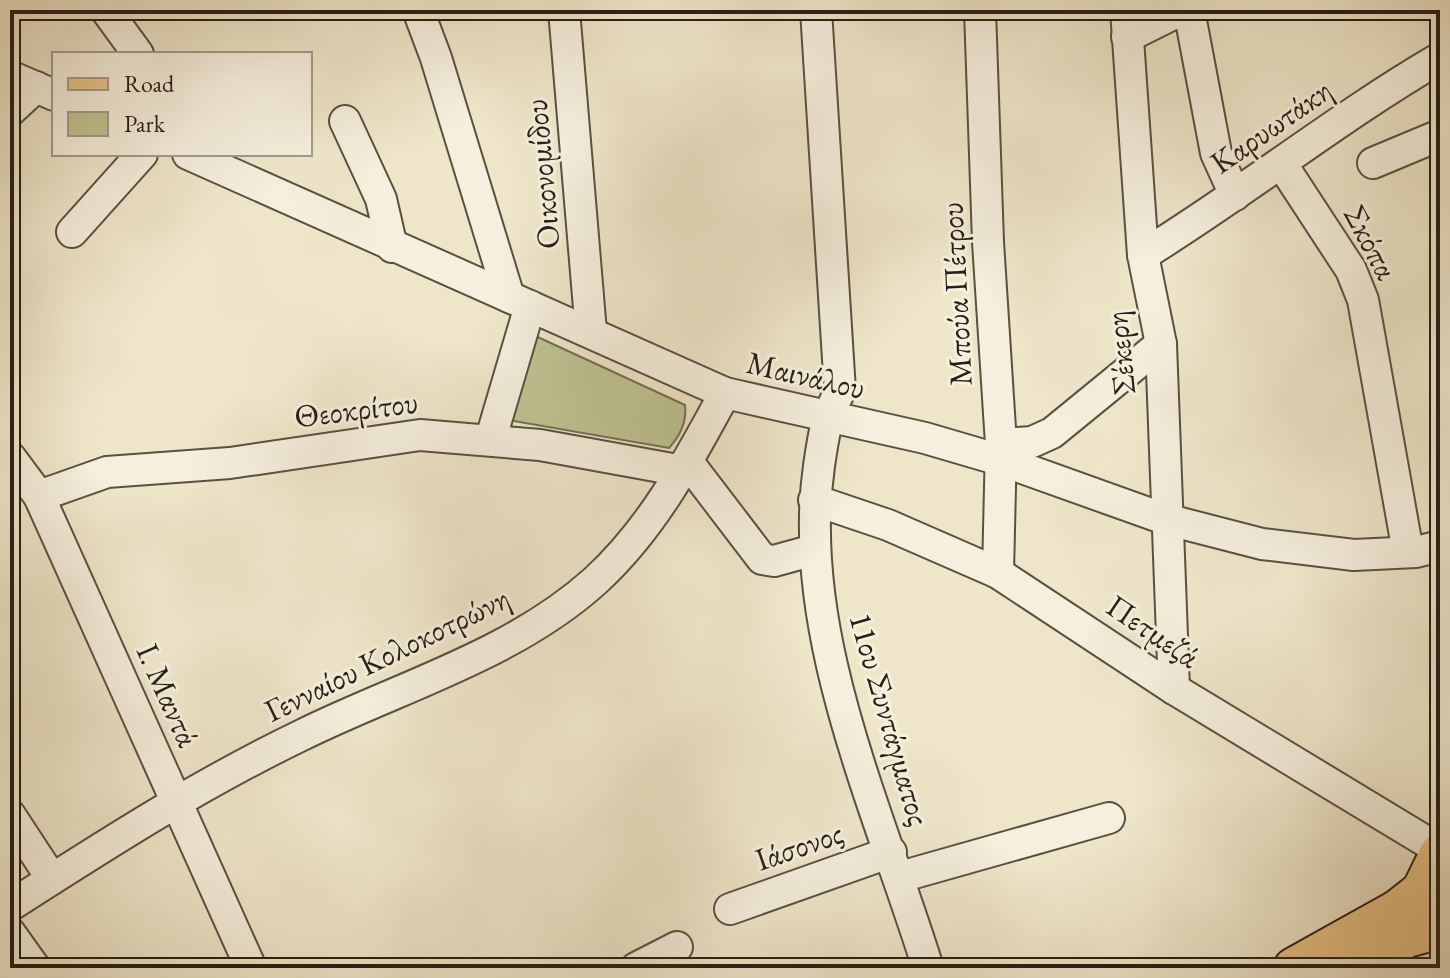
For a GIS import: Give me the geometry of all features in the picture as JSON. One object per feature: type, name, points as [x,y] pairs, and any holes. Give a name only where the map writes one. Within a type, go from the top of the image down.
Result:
[{"type":"main road","points":[[1294,968],[1398,910],[1422,891],[1440,852]]},
{"type":"main road","points":[[1398,910],[1440,898]]},
{"type":"main road","points":[[1352,968],[1407,937],[1440,928]]},
{"type":"street","points":[[106,10],[137,52]]},
{"type":"street","points":[[418,10],[520,301],[491,438]]},
{"type":"street","name":"Οικονομίδου","points":[[564,10],[591,332]]},
{"type":"street","name":"11ου Συντάγματος","points":[[816,10],[840,391],[826,416],[814,500],[814,550],[834,674],[928,968]]},
{"type":"street","name":"Μπούα Πέτρου","points":[[980,10],[988,242],[1001,452],[998,573]]},
{"type":"street","points":[[1126,24],[1181,10]]},
{"type":"street","points":[[1189,10],[1216,153],[1235,195]]},
{"type":"street","name":"Σέκερη","points":[[1126,24],[1143,255],[1161,344],[1165,519],[1174,689]]},
{"type":"street","name":"Καρυωτάκη","points":[[1143,255],[1235,195],[1321,133],[1440,58]]},
{"type":"street","points":[[10,111],[33,86]]},
{"type":"street","points":[[345,121],[381,199],[392,247]]},
{"type":"street","points":[[1373,163],[1440,135]]},
{"type":"street","points":[[72,232],[140,156]]},
{"type":"street","name":"Μαινάλου","points":[[192,156],[725,393],[1001,452],[1165,519],[1291,549],[1354,555],[1408,552],[1440,546]]},
{"type":"street","name":"Σκόπα","points":[[1281,163],[1332,238],[1363,300],[1408,552]]},
{"type":"street","points":[[1001,452],[1052,433],[1161,344]]},
{"type":"street","name":"Γενναίου Κολοκοτρώνη","points":[[10,906],[176,802],[257,756],[493,647],[551,614],[592,583],[629,548],[686,467],[725,393]]},
{"type":"street","name":"Θεοκρίτου","points":[[39,496],[89,477],[131,469],[230,463],[420,435],[491,438],[686,467]]},
{"type":"street","name":"Ι. Μαντά","points":[[10,457],[39,496],[251,968]]},
{"type":"street","points":[[686,467],[762,559],[785,560],[814,550]]},
{"type":"street","name":"Πετμεζά","points":[[814,500],[888,525],[998,573],[1174,689],[1440,852]]},
{"type":"street","points":[[10,815],[52,879]]},
{"type":"street","name":"Ιάσονος","points":[[730,909],[895,864],[1109,818]]},
{"type":"street","points":[[10,933],[35,968]]},
{"type":"street","points":[[636,968],[677,947]]},
{"type":"green space","points":[[529,333],[685,405],[684,422],[673,443],[669,448],[502,419]]}]
